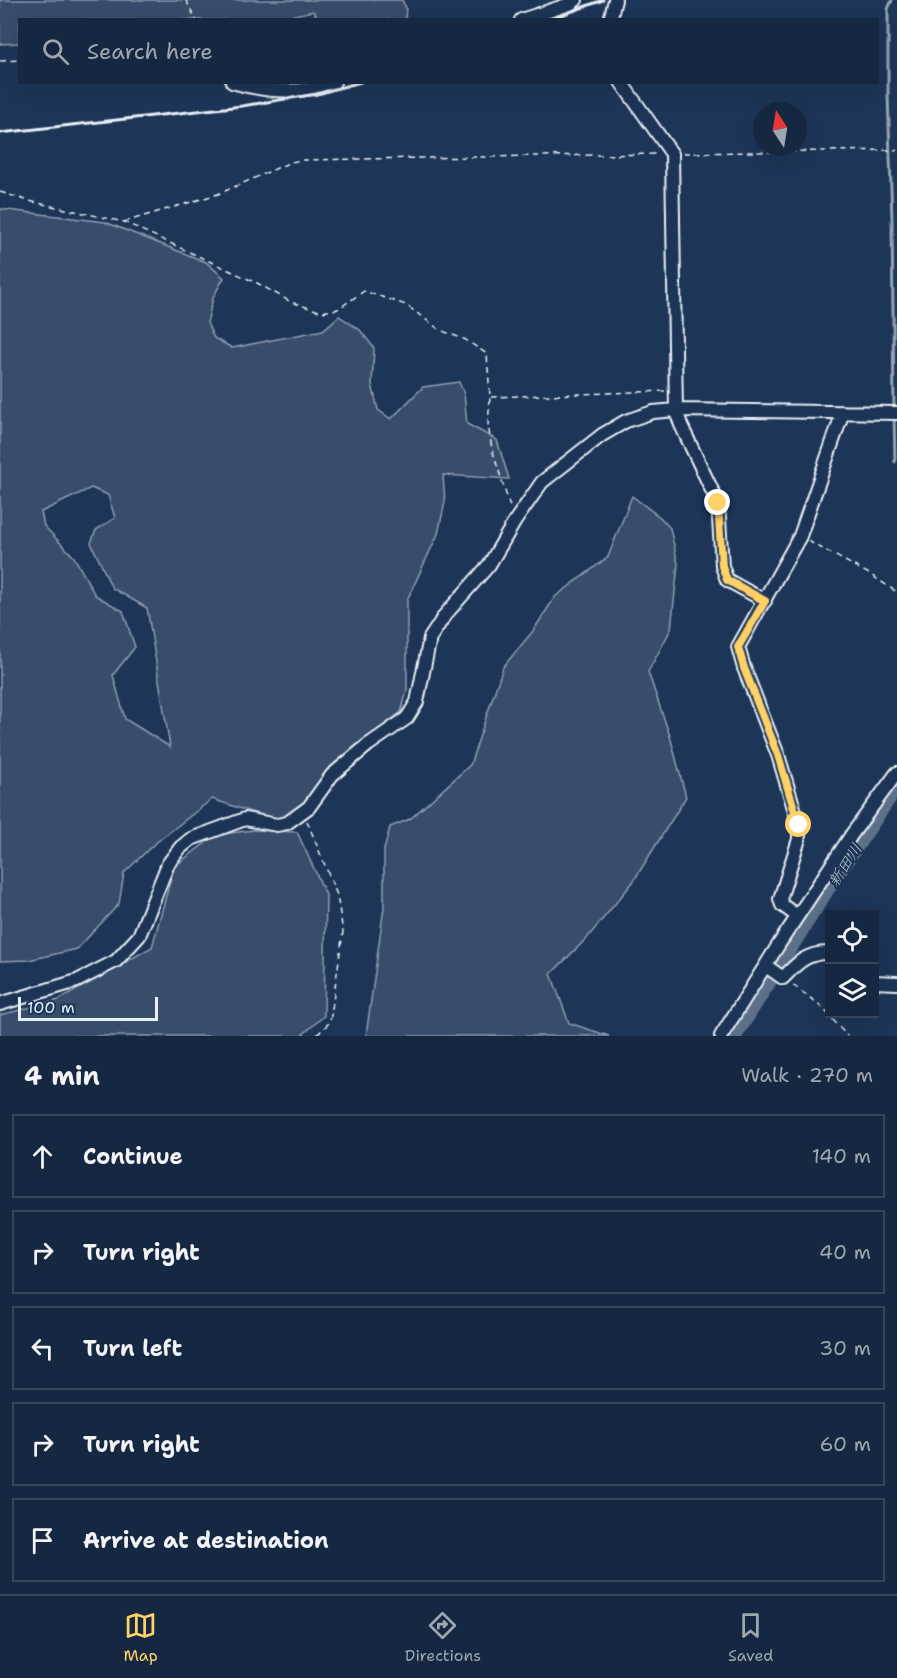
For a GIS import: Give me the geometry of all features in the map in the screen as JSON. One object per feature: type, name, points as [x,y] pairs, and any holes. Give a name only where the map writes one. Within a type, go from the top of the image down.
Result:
[{"type":"street","points":[[527,18],[576,0]]},
{"type":"street","points":[[610,18],[615,0]]},
{"type":"street","points":[[238,84],[258,90],[283,92],[299,91],[326,84]]},
{"type":"street","points":[[622,84],[672,153],[676,410],[718,503],[722,566],[727,580],[765,601]]},
{"type":"street","points":[[0,1004],[77,981],[116,961],[139,936],[168,864],[180,848],[191,839],[245,819],[277,825],[287,823],[315,800],[332,775],[368,745],[407,718],[417,702],[421,673],[430,638],[446,615],[489,565],[515,521],[543,482],[602,435],[626,421],[652,412],[676,410],[897,413]]},
{"type":"street","points":[[797,916],[782,905],[780,899],[799,839],[799,825],[778,755],[738,647],[800,536],[843,412]]},
{"type":"street","points":[[721,1036],[797,916],[852,834],[897,773]]},
{"type":"street","points":[[766,966],[783,978],[797,963],[816,952],[825,953]]},
{"type":"street","points":[[879,982],[897,982]]},
{"type":"path","points":[[186,0],[195,18]]},
{"type":"path","points":[[0,62],[18,60]]},
{"type":"path","points":[[124,222],[218,194],[291,162],[302,160],[897,150]]},
{"type":"path","points":[[0,192],[29,201],[124,222],[257,283],[291,302],[322,312],[338,309],[364,291],[406,305],[440,330],[466,340],[487,354],[490,397],[488,425],[492,449],[515,521]]},
{"type":"path","points":[[490,397],[676,391]]},
{"type":"path","points":[[800,536],[897,592]]},
{"type":"path","points":[[303,812],[337,895],[343,932],[330,1022],[316,1036]]},
{"type":"path","points":[[783,978],[821,1006],[847,1036]]},
{"type":"shaded area","points":[[0,0],[402,0],[406,8],[405,18],[318,18],[313,11],[280,18],[18,18],[18,43],[0,44]]},
{"type":"shaded area","points":[[0,209],[105,222],[206,262],[224,278],[213,297],[207,323],[214,338],[232,348],[323,330],[339,316],[360,330],[374,348],[372,384],[378,410],[391,419],[423,387],[459,382],[464,394],[467,424],[497,440],[509,479],[443,475],[445,502],[438,534],[407,600],[407,691],[401,712],[345,756],[305,804],[278,821],[212,799],[153,845],[124,873],[119,904],[77,949],[29,960],[0,961]],"holes":[[[91,488],[108,495],[115,518],[96,530],[91,543],[112,588],[147,608],[170,747],[125,719],[113,675],[135,647],[123,611],[95,595],[74,557],[44,526],[41,512]]]},
{"type":"shaded area","points":[[632,496],[661,518],[670,528],[678,564],[671,629],[648,672],[670,736],[686,797],[633,882],[588,937],[551,974],[569,1023],[609,1036],[366,1036],[384,907],[384,850],[390,827],[410,819],[470,765],[503,667],[533,631],[555,597],[608,557]]},
{"type":"shaded area","points":[[253,830],[297,832],[326,895],[324,1016],[301,1036],[0,1036],[0,1015],[59,1000],[152,947],[174,867],[216,835]]},
{"type":"waterway","points":[[892,0],[888,9],[888,94],[894,409]]},
{"type":"waterway","points":[[894,415],[895,462]]},
{"type":"waterway","name":"新田川","points":[[734,1036],[828,887],[897,785]]},
{"type":"railway","points":[[554,18],[603,0]]},
{"type":"railway","points":[[0,133],[242,106],[316,94],[354,84]]},
{"type":"route","points":[[718,503],[722,566],[727,580],[765,601],[738,647],[778,755],[799,825]]}]
